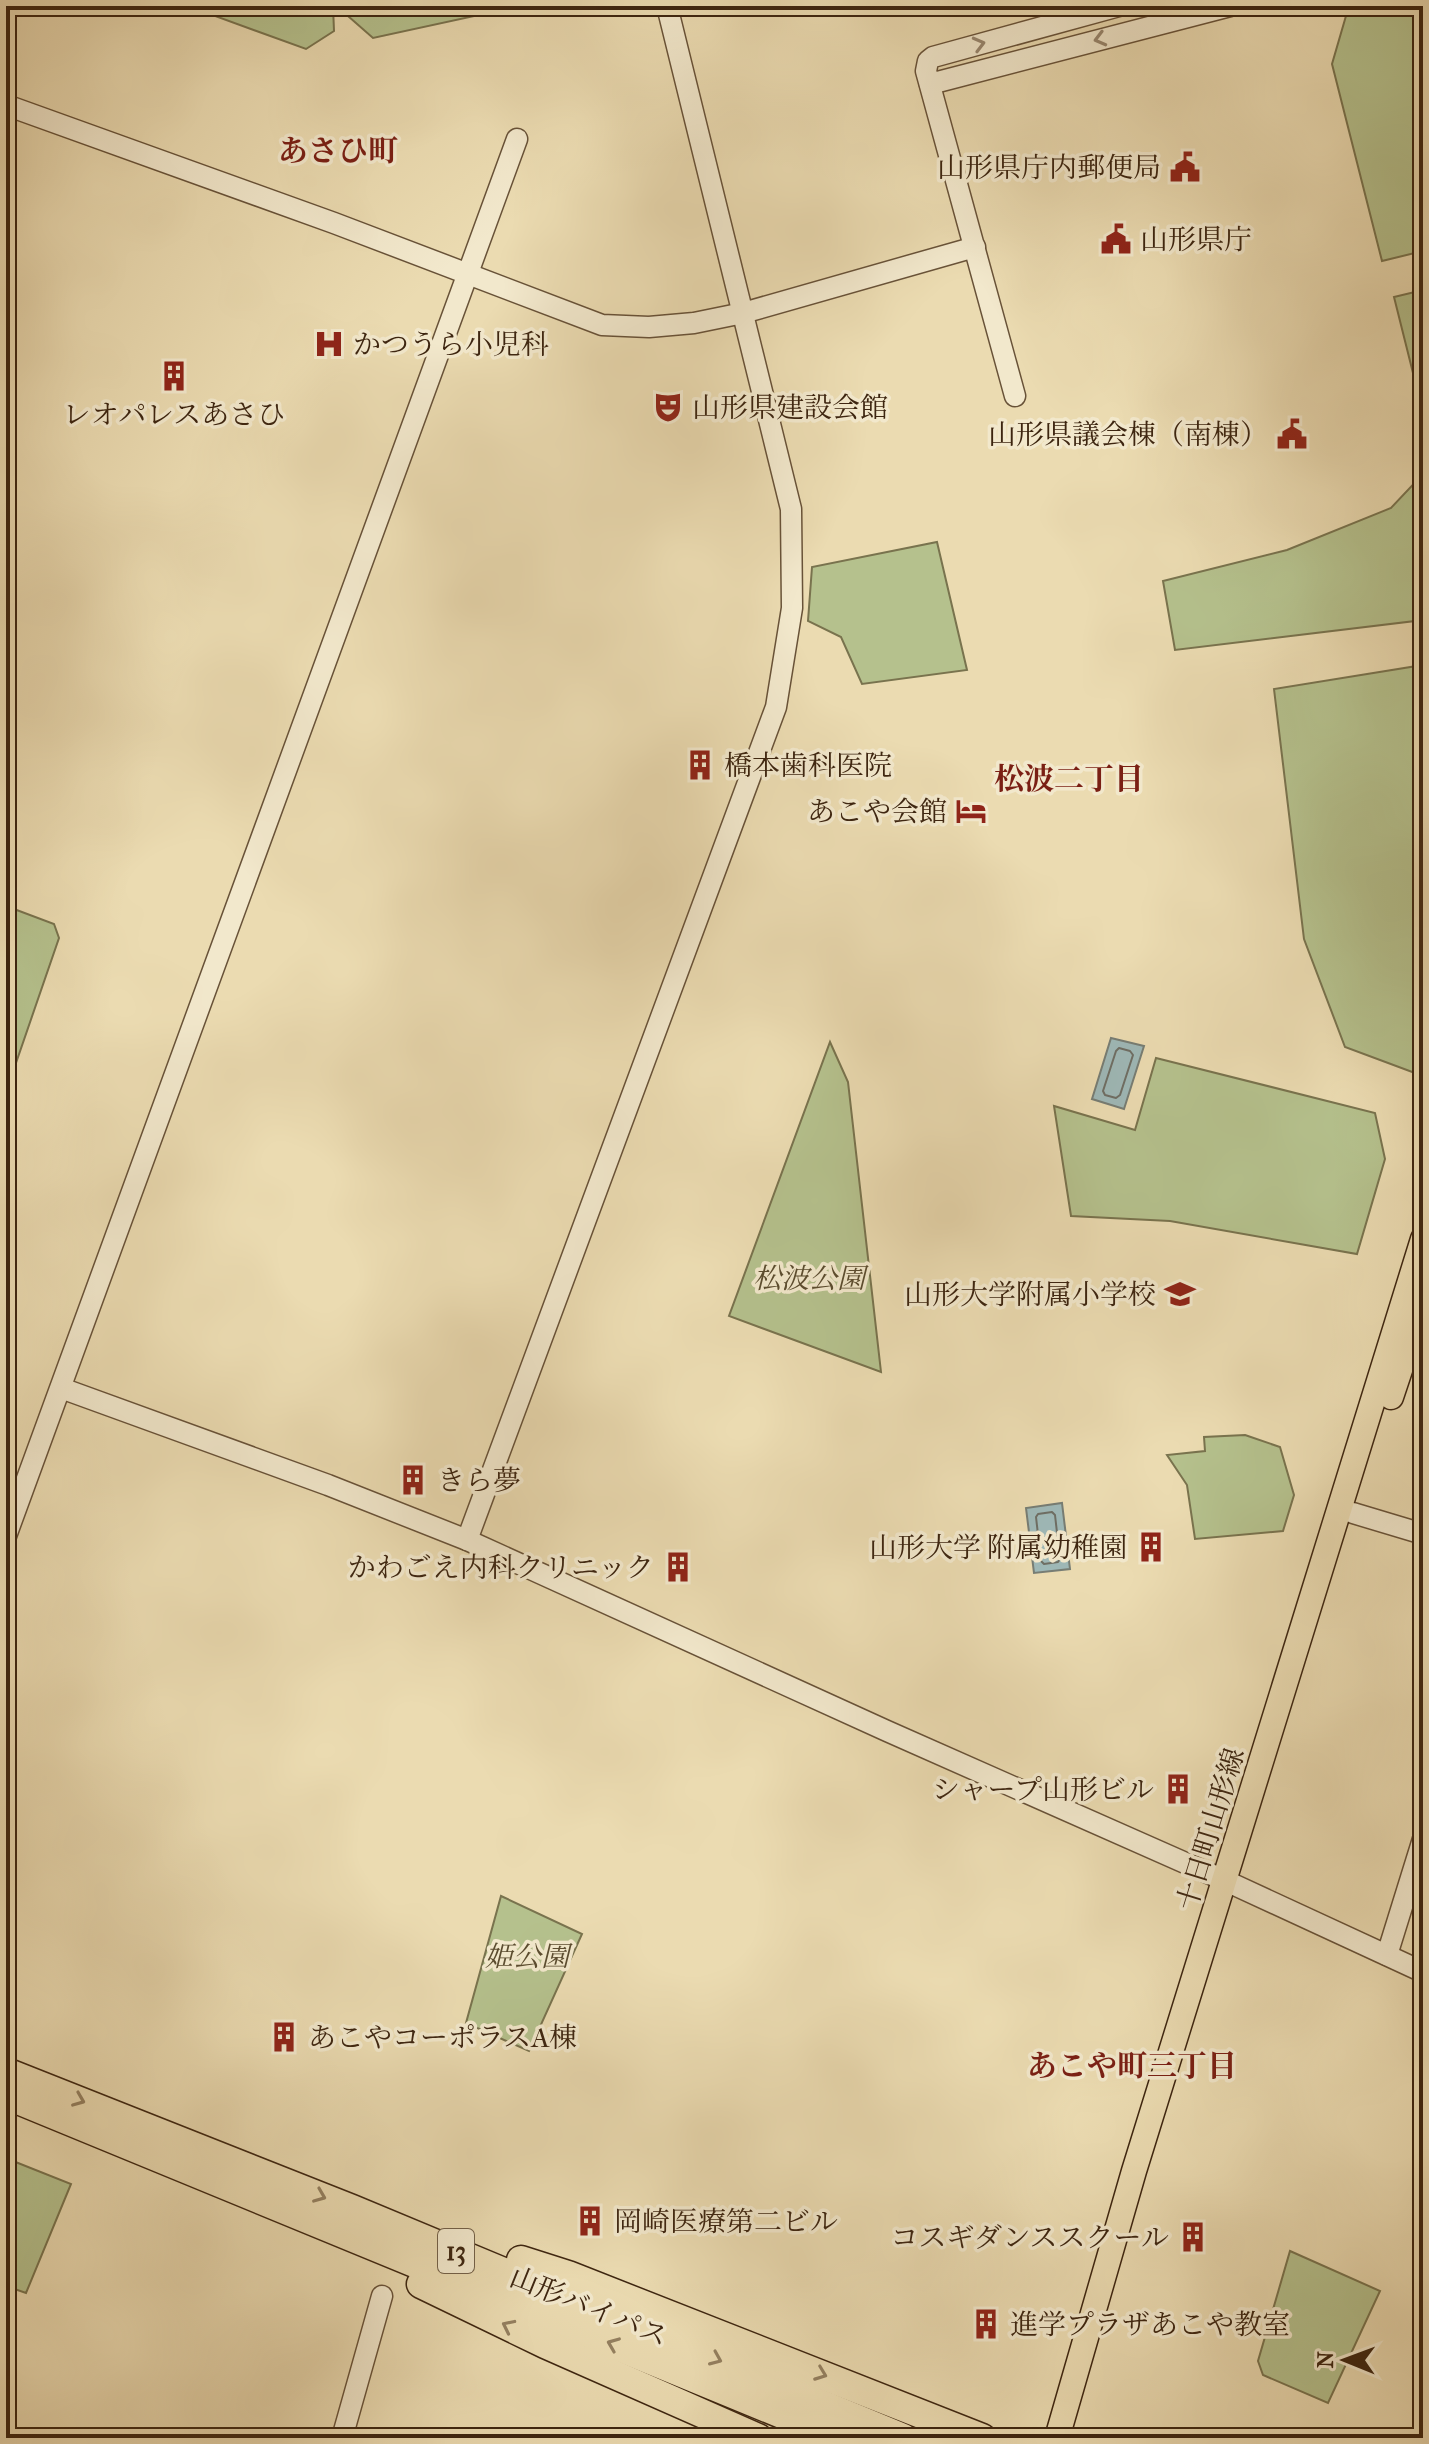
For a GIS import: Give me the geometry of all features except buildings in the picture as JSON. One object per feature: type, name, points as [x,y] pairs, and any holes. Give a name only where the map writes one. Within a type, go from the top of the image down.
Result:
[{"type":"highway","name":"山形バイパス","points":[[6,2072],[352,2209],[903,2438]]},
{"type":"highway","name":"山形バイパス","points":[[6,2095],[840,2438]]},
{"type":"highway","points":[[179,2166],[545,2344],[758,2438]]},
{"type":"highway","points":[[352,2209],[568,2275],[982,2438]]},
{"type":"main road","name":"十日町山形線","points":[[1072,2438],[1423,1239]]},
{"type":"main road","name":"十日町山形線","points":[[1057,2438],[1134,2171],[1423,1301]]},
{"type":"street","points":[[467,1540],[776,707],[792,608],[791,509],[667,6]]},
{"type":"street","points":[[1015,396],[926,71],[928,61],[933,57],[1119,6]]},
{"type":"street","points":[[930,84],[1230,6]]},
{"type":"street","points":[[6,105],[334,223],[602,325],[649,327],[694,323],[743,313],[975,247]]},
{"type":"street","points":[[6,1536],[517,139]]},
{"type":"street","points":[[61,1388],[328,1485],[467,1540],[887,1731],[1232,1883],[1423,1972]]},
{"type":"street","points":[[1353,1513],[1423,1534]]},
{"type":"street","points":[[1387,1955],[1423,1839]]},
{"type":"street","points":[[342,2438],[382,2296]]},
{"type":"green space","points":[[219,6],[333,6],[334,31],[306,49],[215,16]]},
{"type":"green space","points":[[340,6],[520,6],[373,38]]},
{"type":"green space","points":[[1357,6],[1423,6],[1423,251],[1382,261],[1332,64],[1348,9]]},
{"type":"green space","points":[[1423,290],[1423,413],[1394,297]]},
{"type":"green space","points":[[1423,474],[1423,620],[1175,650],[1163,581],[1287,550],[1391,508]]},
{"type":"green space","points":[[937,542],[967,670],[862,684],[841,637],[808,621],[812,567]]},
{"type":"green space","points":[[1423,665],[1423,1076],[1345,1047],[1304,939],[1274,689]]},
{"type":"green space","points":[[6,906],[54,924],[59,938],[6,1092]]},
{"type":"green space","name":"松波公園","points":[[830,1042],[848,1082],[881,1372],[729,1316]]},
{"type":"green space","points":[[1156,1058],[1375,1113],[1385,1159],[1357,1254],[1170,1221],[1071,1216],[1054,1106],[1135,1130]]},
{"type":"green space","points":[[1245,1435],[1280,1447],[1294,1495],[1283,1531],[1195,1539],[1187,1485],[1167,1455],[1205,1451],[1204,1437]]},
{"type":"green space","name":"姫公園","points":[[501,1896],[582,1934],[529,2051],[466,2023]]},
{"type":"green space","points":[[13,2161],[71,2184],[26,2293],[6,2286],[6,2181]]},
{"type":"green space","points":[[1290,2251],[1380,2291],[1328,2403],[1263,2375],[1258,2361]]},
{"type":"water","points":[[1111,1038],[1144,1046],[1124,1109],[1092,1099]]},
{"type":"water","points":[[1062,1503],[1070,1569],[1034,1573],[1026,1508]]},
{"type":"place","name":"山形県庁内郵便局","points":[[1185,167]]},
{"type":"place","name":"山形県庁","points":[[1116,239]]},
{"type":"place","name":"かつうら小児科","points":[[329,344]]},
{"type":"place","name":"レオパレスあさひ","points":[[174,376]]},
{"type":"place","name":"山形県建設会館","points":[[668,407]]},
{"type":"place","name":"山形県議会棟（南棟）","points":[[1292,434]]},
{"type":"place","name":"橋本歯科医院","points":[[700,765]]},
{"type":"place","name":"あこや会館","points":[[971,811]]},
{"type":"place","name":"山形大学附属小学校","points":[[1180,1294]]},
{"type":"place","name":"きら夢","points":[[413,1480]]},
{"type":"place","name":"山形大学 附属幼稚園","points":[[1151,1547]]},
{"type":"place","name":"かわごえ内科クリニック","points":[[678,1567]]},
{"type":"place","name":"シャープ山形ビル","points":[[1178,1789]]},
{"type":"place","name":"あこやコーポラスA棟","points":[[284,2037]]},
{"type":"place","name":"岡崎医療第二ビル","points":[[590,2221]]},
{"type":"place","name":"コスギダンススクール","points":[[1193,2237]]},
{"type":"place","name":"進学プラザあこや教室","points":[[986,2324]]},
{"type":"district","name":"あさひ町","points":[[338,151]]},
{"type":"district","name":"松波二丁目","points":[[1069,779]]},
{"type":"district","name":"あこや町三丁目","points":[[1132,2066]]}]
